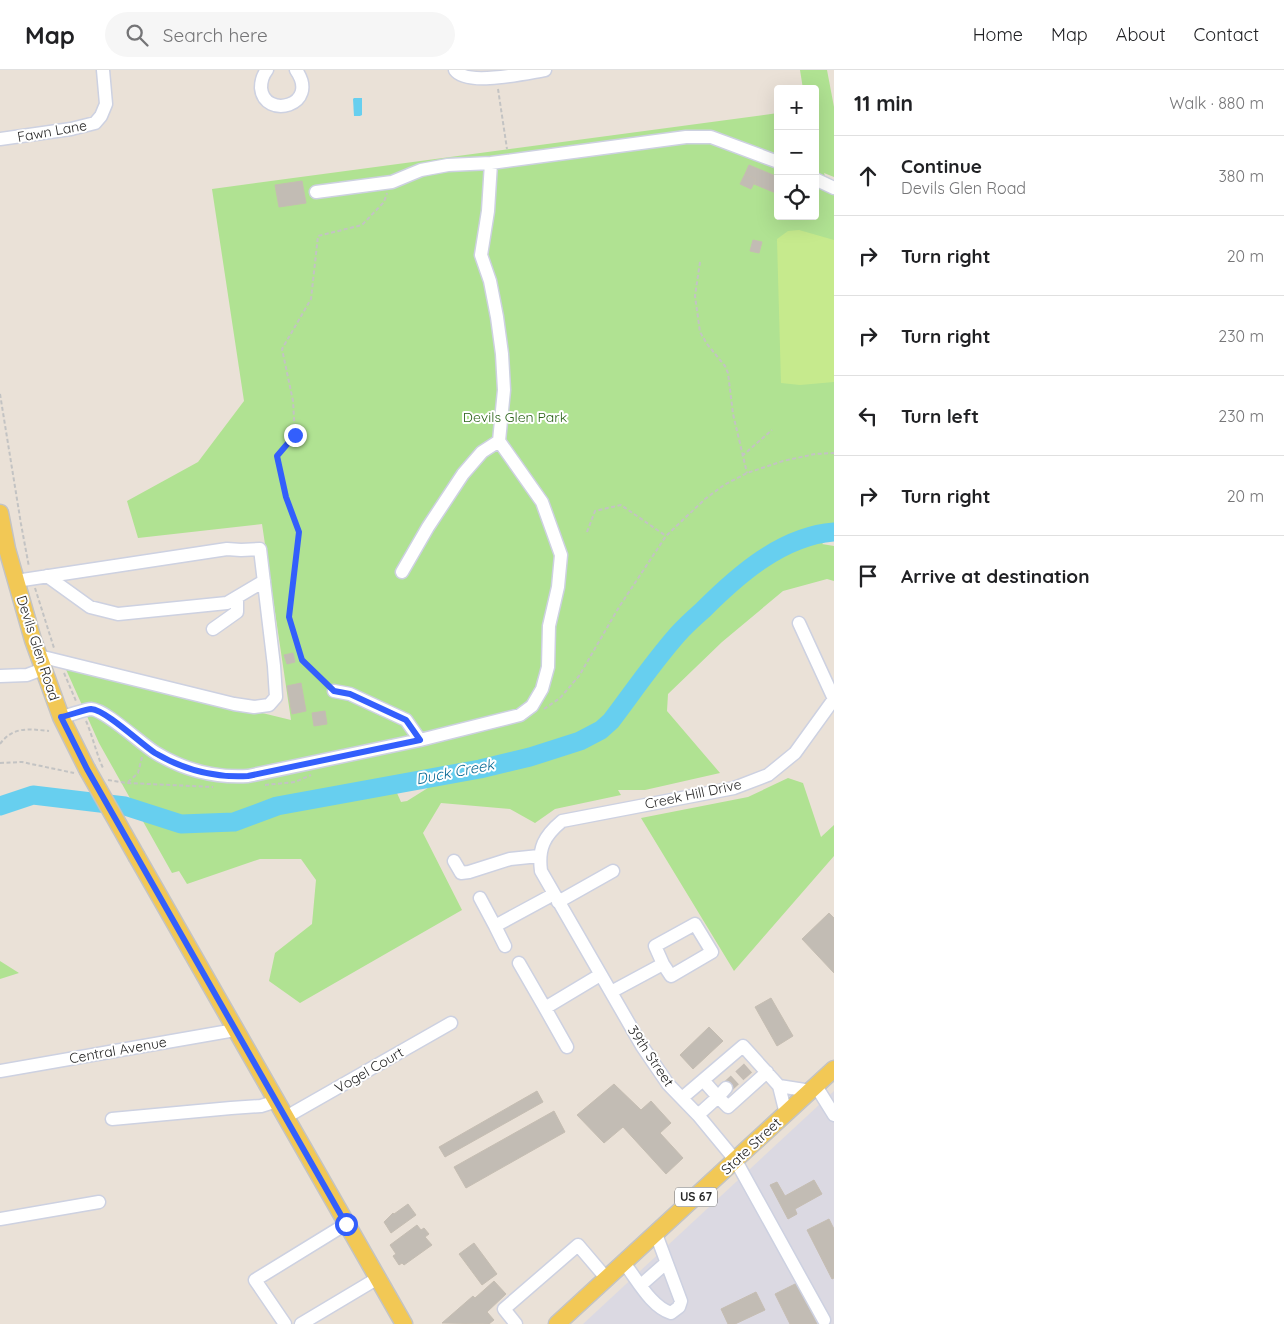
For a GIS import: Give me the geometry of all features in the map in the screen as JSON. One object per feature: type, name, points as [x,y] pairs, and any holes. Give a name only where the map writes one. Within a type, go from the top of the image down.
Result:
[{"type":"main road","name":"Devils Glen Road","points":[[0,513],[16,581],[41,663],[61,717],[88,774],[378,1278],[398,1322]]},
{"type":"main road","name":"State Street","points":[[557,1324],[834,1069]]},
{"type":"street","name":"Fawn Lane","points":[[0,139],[71,129],[95,123],[101,116],[106,104],[103,70]]},
{"type":"street","points":[[267,70],[261,81],[262,92],[268,102],[282,106],[289,105],[297,100],[302,93],[302,80],[296,70]]},
{"type":"street","points":[[455,70],[456,73],[466,77],[484,79],[545,70]]},
{"type":"street","points":[[316,192],[392,182],[421,170],[448,165],[491,163],[686,137],[711,137],[774,160]]},
{"type":"street","points":[[61,717],[91,709],[103,714],[155,752],[184,767],[206,774],[230,777],[248,776],[420,740],[520,715],[532,706],[542,690],[548,667],[549,626],[558,587],[561,555],[542,502],[499,441],[504,390],[502,354],[492,290],[481,255],[488,211],[491,163]]},
{"type":"street","points":[[819,181],[834,188]]},
{"type":"street","points":[[402,572],[463,474],[482,452],[499,441]]},
{"type":"street","points":[[0,676],[27,675],[41,663],[254,707],[269,705],[276,697],[260,549],[227,549],[16,581]]},
{"type":"street","points":[[47,576],[90,607],[118,614],[227,603],[264,581]]},
{"type":"street","points":[[213,629],[237,612],[236,597]]},
{"type":"street","points":[[799,623],[834,699]]},
{"type":"street","points":[[334,691],[350,694],[406,720],[420,740]]},
{"type":"street","name":"Creek Hill Drive","points":[[539,856],[550,831],[562,821],[734,788],[768,775],[795,753],[834,699]]},
{"type":"street","points":[[454,861],[461,873],[510,859],[539,856]]},
{"type":"street","name":"39th Street","points":[[539,856],[541,872],[642,1046],[668,1084],[698,1115],[736,1161],[824,1320]]},
{"type":"street","points":[[495,926],[613,871]]},
{"type":"street","points":[[480,898],[505,946]]},
{"type":"street","points":[[696,924],[712,952],[671,976],[663,964],[655,946],[696,924]]},
{"type":"street","points":[[519,963],[567,1047]]},
{"type":"street","points":[[611,992],[663,964]]},
{"type":"street","points":[[545,1008],[600,975]]},
{"type":"street","name":"Vogel Court","points":[[286,1117],[452,1023]]},
{"type":"street","name":"Central Avenue","points":[[0,1071],[235,1030]]},
{"type":"street","points":[[682,1098],[743,1046],[752,1064],[767,1072],[779,1086],[786,1114]]},
{"type":"street","points":[[703,1080],[722,1093],[728,1107],[767,1072]]},
{"type":"street","points":[[779,1086],[813,1088],[834,1116]]},
{"type":"street","points":[[698,1115],[722,1093]]},
{"type":"street","points":[[112,1119],[261,1106],[277,1101]]},
{"type":"street","points":[[0,1219],[99,1202]]},
{"type":"street","points":[[285,1324],[255,1280],[346,1224]]},
{"type":"street","points":[[624,1263],[653,1301],[663,1310],[671,1313],[679,1308],[681,1301],[656,1234]]},
{"type":"street","points":[[516,1324],[504,1310],[578,1245],[607,1279]]},
{"type":"street","points":[[641,1285],[666,1263]]},
{"type":"street","points":[[300,1324],[378,1278]]},
{"type":"path","points":[[496,77],[508,160]]},
{"type":"path","points":[[334,691],[302,660],[289,617],[299,532],[286,497],[277,456],[295,435],[293,401],[282,349],[311,299],[318,236],[362,225],[384,202],[392,182]]},
{"type":"path","points":[[700,262],[695,296],[700,332],[728,373],[733,414],[747,473]]},
{"type":"path","points":[[742,456],[772,430]]},
{"type":"path","points":[[540,711],[560,698],[579,676],[619,607],[666,536],[704,499],[724,485],[747,473],[784,461],[815,454],[834,453]]},
{"type":"path","points":[[586,532],[594,511],[621,505],[666,536]]},
{"type":"path","points":[[0,744],[7,735],[13,732],[26,730],[50,731]]},
{"type":"path","points":[[127,783],[138,773],[142,757]]},
{"type":"path","points":[[0,763],[22,762],[127,783],[218,786]]},
{"type":"path","points":[[262,785],[295,782],[313,775]]},
{"type":"shaded area","points":[[834,1091],[834,1324],[583,1324]]},
{"type":"green space","name":"Devils Glen Park","points":[[800,70],[827,70],[834,107],[834,177],[824,173],[825,176],[834,181],[834,533],[822,544],[834,546],[834,581],[827,579],[783,591],[722,642],[668,694],[667,711],[720,773],[645,790],[618,790],[621,795],[555,809],[535,823],[510,809],[441,803],[423,833],[462,910],[300,1003],[269,981],[275,953],[312,924],[316,880],[301,859],[260,859],[187,884],[179,871],[172,873],[99,743],[64,665],[291,720],[262,524],[138,538],[127,501],[198,462],[244,401],[212,189],[774,114],[774,220],[819,220],[819,85],[802,85]],"holes":[[[449,775],[457,779],[431,786],[407,801],[401,802],[397,793]]]},
{"type":"green space","points":[[799,230],[834,240],[834,382],[800,385],[781,383],[777,239],[788,231]]},
{"type":"green space","points":[[788,778],[803,783],[821,837],[834,825],[834,856],[734,971],[641,818],[748,797]]},
{"type":"green space","points":[[0,961],[19,973],[0,979]]},
{"type":"water","points":[[354,98],[362,98],[362,115],[360,116],[354,116]]},
{"type":"building","points":[[749,165],[774,175],[774,192],[754,184],[756,179],[745,174]]},
{"type":"building","points":[[745,174],[756,179],[751,189],[740,184]]},
{"type":"building","points":[[302,181],[306,203],[279,207],[275,185]]},
{"type":"building","points":[[753,240],[762,242],[759,253],[750,251]]},
{"type":"building","points":[[293,653],[295,662],[287,664],[284,655]]},
{"type":"building","points":[[301,683],[306,711],[292,714],[287,686]]},
{"type":"building","points":[[325,711],[327,724],[314,726],[312,713]]},
{"type":"building","points":[[829,913],[834,918],[834,973],[802,939]]},
{"type":"building","points":[[771,998],[793,1036],[777,1046],[755,1007]]},
{"type":"building","points":[[709,1027],[723,1041],[693,1069],[680,1055]]},
{"type":"building","points":[[614,1084],[641,1110],[651,1101],[671,1123],[660,1133],[683,1158],[666,1174],[623,1127],[604,1143],[577,1115]]},
{"type":"building","points":[[537,1091],[543,1102],[445,1157],[439,1147]]},
{"type":"building","points":[[554,1111],[565,1132],[466,1188],[454,1167]]},
{"type":"building","points":[[814,1180],[822,1194],[795,1209],[797,1214],[788,1219],[770,1185],[777,1182],[785,1196]]},
{"type":"building","points":[[408,1204],[416,1215],[391,1233],[384,1222],[393,1213]]},
{"type":"building","points":[[829,1219],[834,1229],[834,1278],[832,1279],[807,1230]]},
{"type":"building","points":[[417,1225],[421,1230],[424,1228],[429,1234],[425,1237],[432,1245],[404,1265],[402,1263],[399,1265],[393,1256],[396,1254],[390,1245]]},
{"type":"building","points":[[474,1243],[497,1274],[482,1285],[459,1254]]},
{"type":"building","points":[[494,1281],[506,1294],[487,1312],[494,1320],[489,1324],[442,1323],[473,1296],[475,1298]]},
{"type":"building","points":[[797,1283],[817,1324],[790,1324],[775,1294]]},
{"type":"building","points":[[756,1292],[765,1310],[735,1324],[728,1324],[721,1309]]},
{"type":"waterway","name":"Duck Creek","points":[[0,806],[33,795],[125,806],[181,824],[234,822],[277,806],[480,769],[530,757],[580,741],[601,730],[611,721],[678,634],[746,571],[762,559],[797,541],[815,535],[834,532]]},
{"type":"tunnel","points":[[726,1088],[748,1068]]},
{"type":"route","points":[[295,435],[277,456],[286,497],[299,532],[289,617],[302,660],[334,691],[350,694],[406,720],[420,740],[248,776],[230,777],[206,774],[184,767],[155,752],[103,714],[91,709],[61,717],[87,769],[346,1224]]}]
